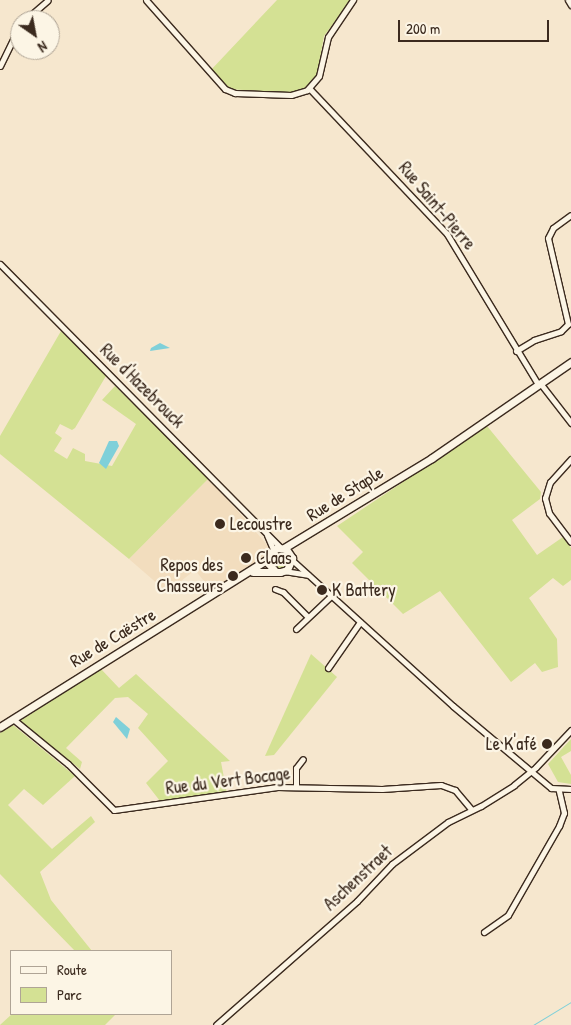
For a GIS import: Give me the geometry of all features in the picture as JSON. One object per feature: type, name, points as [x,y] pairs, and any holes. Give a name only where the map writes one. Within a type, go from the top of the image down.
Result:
[{"type":"main road","name":"Rue de Staple","points":[[279,548],[303,538],[403,476],[571,362]]},
{"type":"main road","name":"Rue de Staple","points":[[541,382],[571,367]]},
{"type":"main road","name":"Rue de Staple","points":[[284,572],[303,538]]},
{"type":"main road","points":[[275,571],[268,559],[279,548],[292,558]]},
{"type":"main road","name":"Rue de Caëstre","points":[[0,727],[268,559]]},
{"type":"main road","name":"Rue de Caëstre","points":[[243,576],[275,571],[284,572]]},
{"type":"street","points":[[36,10],[48,0]]},
{"type":"street","points":[[146,0],[213,79],[227,91],[291,95],[310,88],[322,69],[328,37],[353,0]]},
{"type":"street","points":[[568,0],[571,5]]},
{"type":"street","points":[[0,66],[10,46]]},
{"type":"street","name":"Rue Saint-Pierre","points":[[310,88],[447,234],[516,351],[571,423]]},
{"type":"street","points":[[516,351],[534,340],[561,331],[568,324],[548,238],[553,228],[571,215]]},
{"type":"street","name":"Rue d'Hazebrouck","points":[[0,264],[263,528],[279,548]]},
{"type":"street","points":[[571,459],[550,482],[545,498],[550,513],[571,542]]},
{"type":"street","points":[[292,558],[458,710],[532,769],[551,788],[559,791],[571,789]]},
{"type":"street","points":[[284,572],[298,571],[314,578]]},
{"type":"street","points":[[275,589],[284,592],[308,617]]},
{"type":"street","points":[[296,629],[332,595]]},
{"type":"street","points":[[328,668],[360,622]]},
{"type":"street","name":"Rue du Vert Bocage","points":[[13,719],[68,764],[114,810],[296,786],[382,788],[444,785],[460,794],[472,810]]},
{"type":"street","name":"Aschenstraet","points":[[216,1025],[357,901],[392,864],[444,824],[514,785],[571,730]]},
{"type":"street","points":[[296,786],[296,768],[303,759]]},
{"type":"street","points":[[484,932],[508,915],[559,826],[564,813],[559,791]]},
{"type":"shaded area","points":[[209,478],[269,547],[258,562],[212,591],[195,570],[167,592],[129,559]]},
{"type":"green space","points":[[277,0],[351,0],[324,36],[317,75],[305,88],[289,93],[227,89],[210,71]]},
{"type":"green space","points":[[61,331],[106,376],[75,428],[72,430],[60,424],[55,433],[62,438],[54,451],[67,459],[73,448],[85,454],[85,461],[112,466],[136,424],[102,400],[115,386],[209,478],[129,559],[0,454],[0,436]]},
{"type":"green space","points":[[487,426],[541,492],[540,499],[512,520],[537,555],[563,537],[571,548],[571,580],[563,586],[553,578],[529,598],[557,639],[558,667],[542,672],[535,663],[511,682],[440,591],[403,614],[352,563],[363,552],[337,526]]},
{"type":"green space","points":[[280,551],[286,554],[289,560],[286,566],[280,569],[274,566],[271,560],[274,554]]},
{"type":"green space","points":[[311,654],[337,677],[274,755],[265,756]]},
{"type":"green space","points":[[101,669],[119,688],[136,674],[230,761],[221,762],[227,794],[160,801],[146,783],[168,761],[138,728],[148,714],[128,697],[115,698],[66,748],[82,762],[80,769],[20,721]]},
{"type":"green space","points":[[13,725],[75,776],[43,805],[24,789],[8,805],[52,849],[91,816],[95,822],[40,872],[51,900],[91,950],[74,950],[0,874],[0,733]]},
{"type":"green space","points":[[571,739],[571,751],[561,757],[571,775],[571,784],[558,782],[548,764]]},
{"type":"green space","points":[[11,1015],[115,1015],[105,1025],[0,1025]]},
{"type":"water","points":[[160,343],[170,348],[150,351],[151,348]]},
{"type":"water","points":[[109,441],[117,441],[119,446],[106,469],[99,463]]},
{"type":"water","points":[[116,717],[130,729],[127,739],[113,722]]},
{"type":"waterway","points":[[533,1025],[571,1002]]},
{"type":"place","name":"Lecoustre","points":[[220,524]]},
{"type":"place","name":"Claas","points":[[246,558]]},
{"type":"place","name":"Repos des Chasseurs","points":[[233,576]]},
{"type":"place","name":"K Battery","points":[[322,590]]},
{"type":"place","name":"Le K'afé","points":[[547,744]]}]
